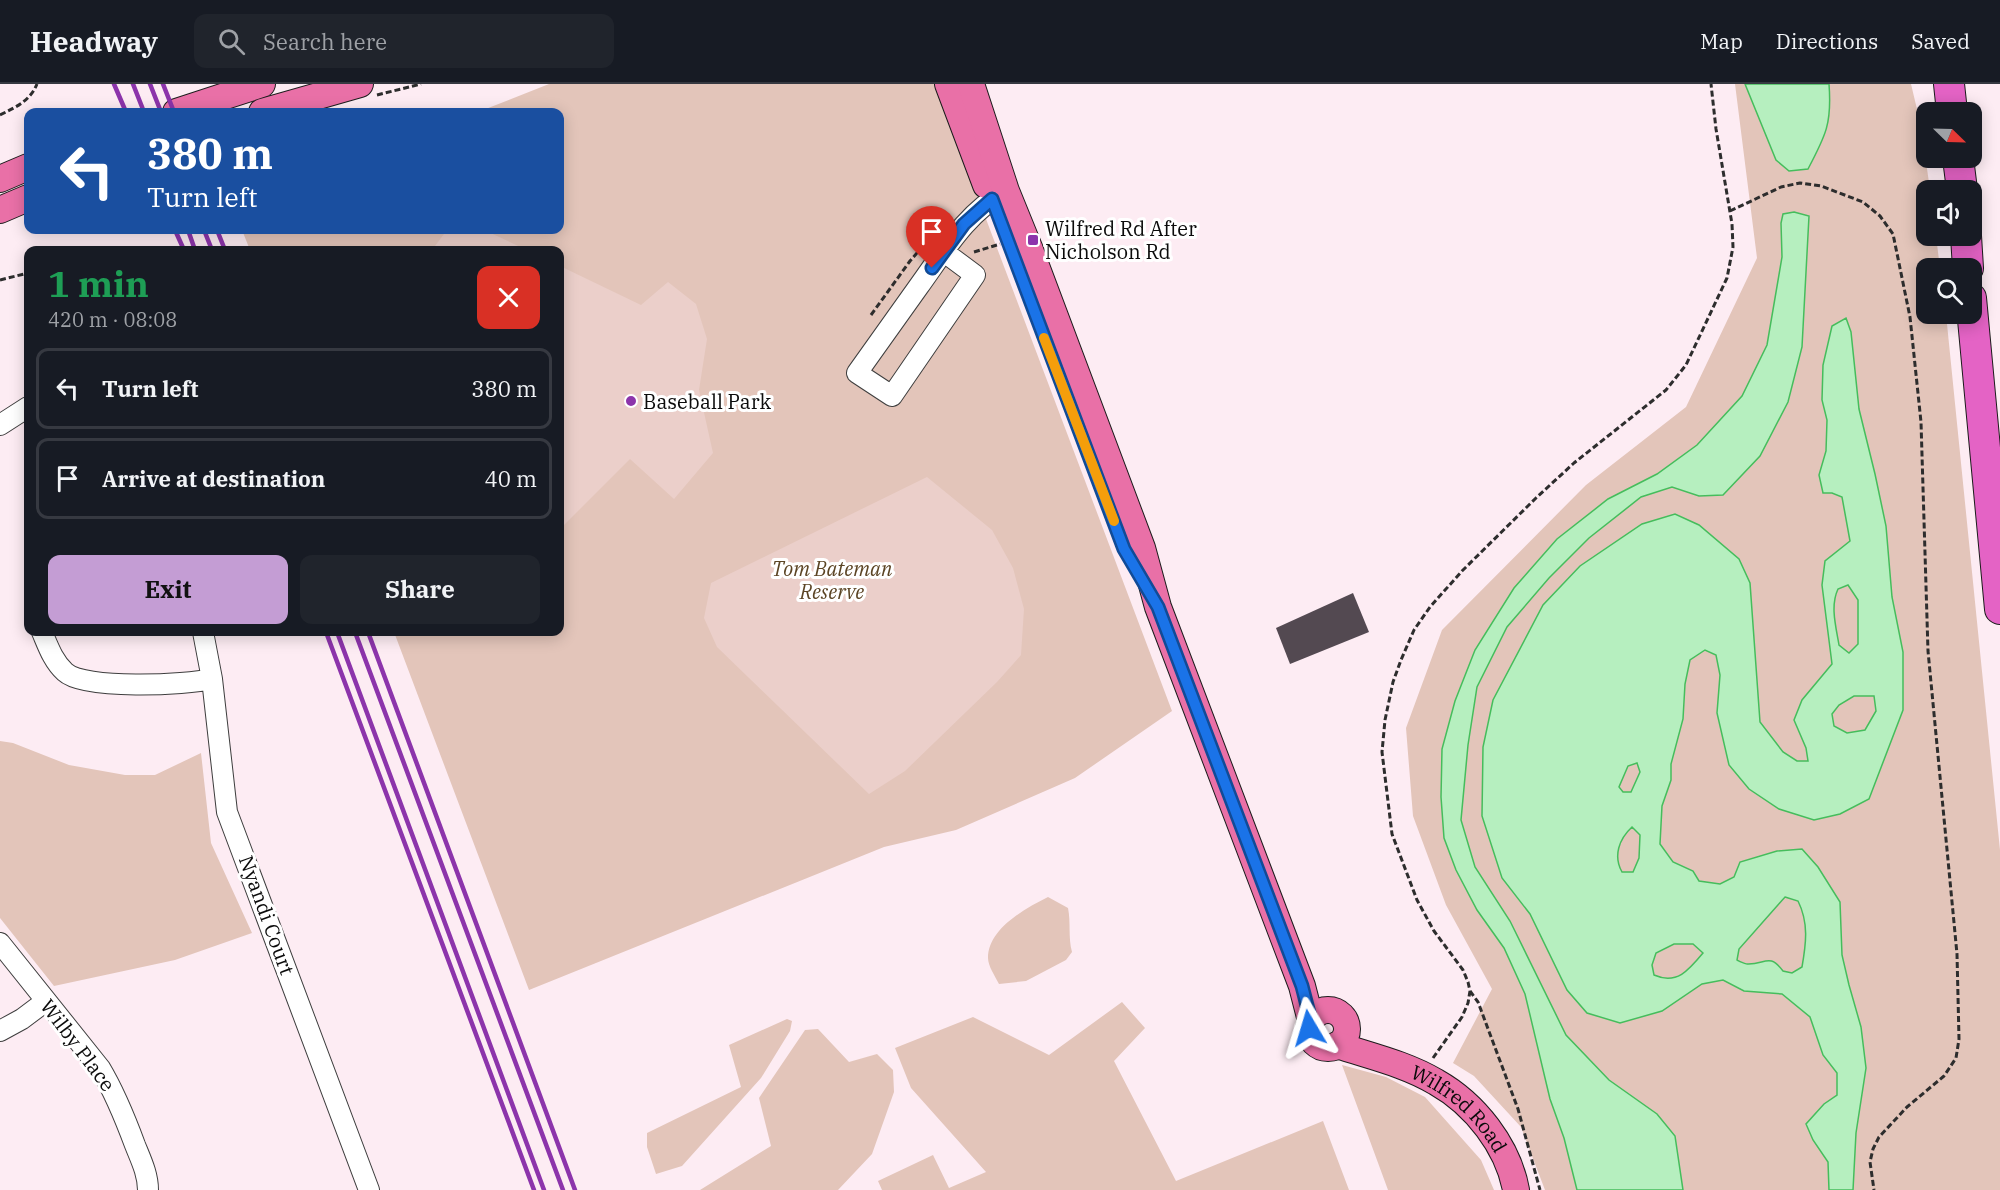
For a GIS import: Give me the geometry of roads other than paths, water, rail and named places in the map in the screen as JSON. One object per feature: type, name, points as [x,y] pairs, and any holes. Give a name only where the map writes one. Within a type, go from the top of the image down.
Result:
[{"type":"highway","points":[[1948,84],[1951,102]]},
{"type":"highway","points":[[1973,324],[2000,609]]},
{"type":"main road","points":[[188,108],[262,84]]},
{"type":"main road","points":[[276,108],[360,84]]},
{"type":"main road","points":[[948,84],[999,195]]},
{"type":"main road","points":[[971,84],[999,195]]},
{"type":"main road","points":[[0,179],[24,169]]},
{"type":"main road","name":"Wilfred Road","points":[[999,195],[1030,249],[1142,548],[1158,607],[1315,1002],[1342,1016],[1354,1042],[1437,1082],[1466,1104],[1493,1135],[1509,1168],[1516,1190]]},
{"type":"main road","points":[[0,210],[24,200]]},
{"type":"street","points":[[944,252],[975,275],[892,396],[857,373],[944,252],[968,219],[999,195]]},
{"type":"street","points":[[0,425],[24,410]]},
{"type":"street","points":[[43,636],[50,654],[66,674],[91,682],[181,684],[212,679]]},
{"type":"street","name":"Nyandi Court","points":[[204,636],[212,679],[227,812],[369,1190]]},
{"type":"street","name":"Wilby Place","points":[[0,943],[100,1068],[110,1084],[119,1101],[145,1171],[148,1190]]},
{"type":"street","points":[[0,1031],[22,1019],[46,1001]]},
{"type":"railway","points":[[114,84],[124,108]]},
{"type":"railway","points":[[133,84],[142,108]]},
{"type":"railway","points":[[150,84],[159,108]]},
{"type":"railway","points":[[163,84],[172,108]]},
{"type":"railway","points":[[177,234],[182,246]]},
{"type":"railway","points":[[189,234],[194,246]]},
{"type":"railway","points":[[206,234],[210,246]]},
{"type":"railway","points":[[219,234],[223,246]]},
{"type":"railway","points":[[327,636],[534,1190]]},
{"type":"railway","points":[[338,636],[544,1190]]},
{"type":"railway","points":[[356,636],[563,1190]]},
{"type":"railway","points":[[369,636],[575,1190]]},
{"type":"place","name":"Wilfred Rd After Nicholson Rd","points":[[1033,240]]},
{"type":"place","name":"Baseball Park","points":[[631,401]]},
{"type":"park label","name":"Tom Bateman Reserve","points":[[832,580]]}]
